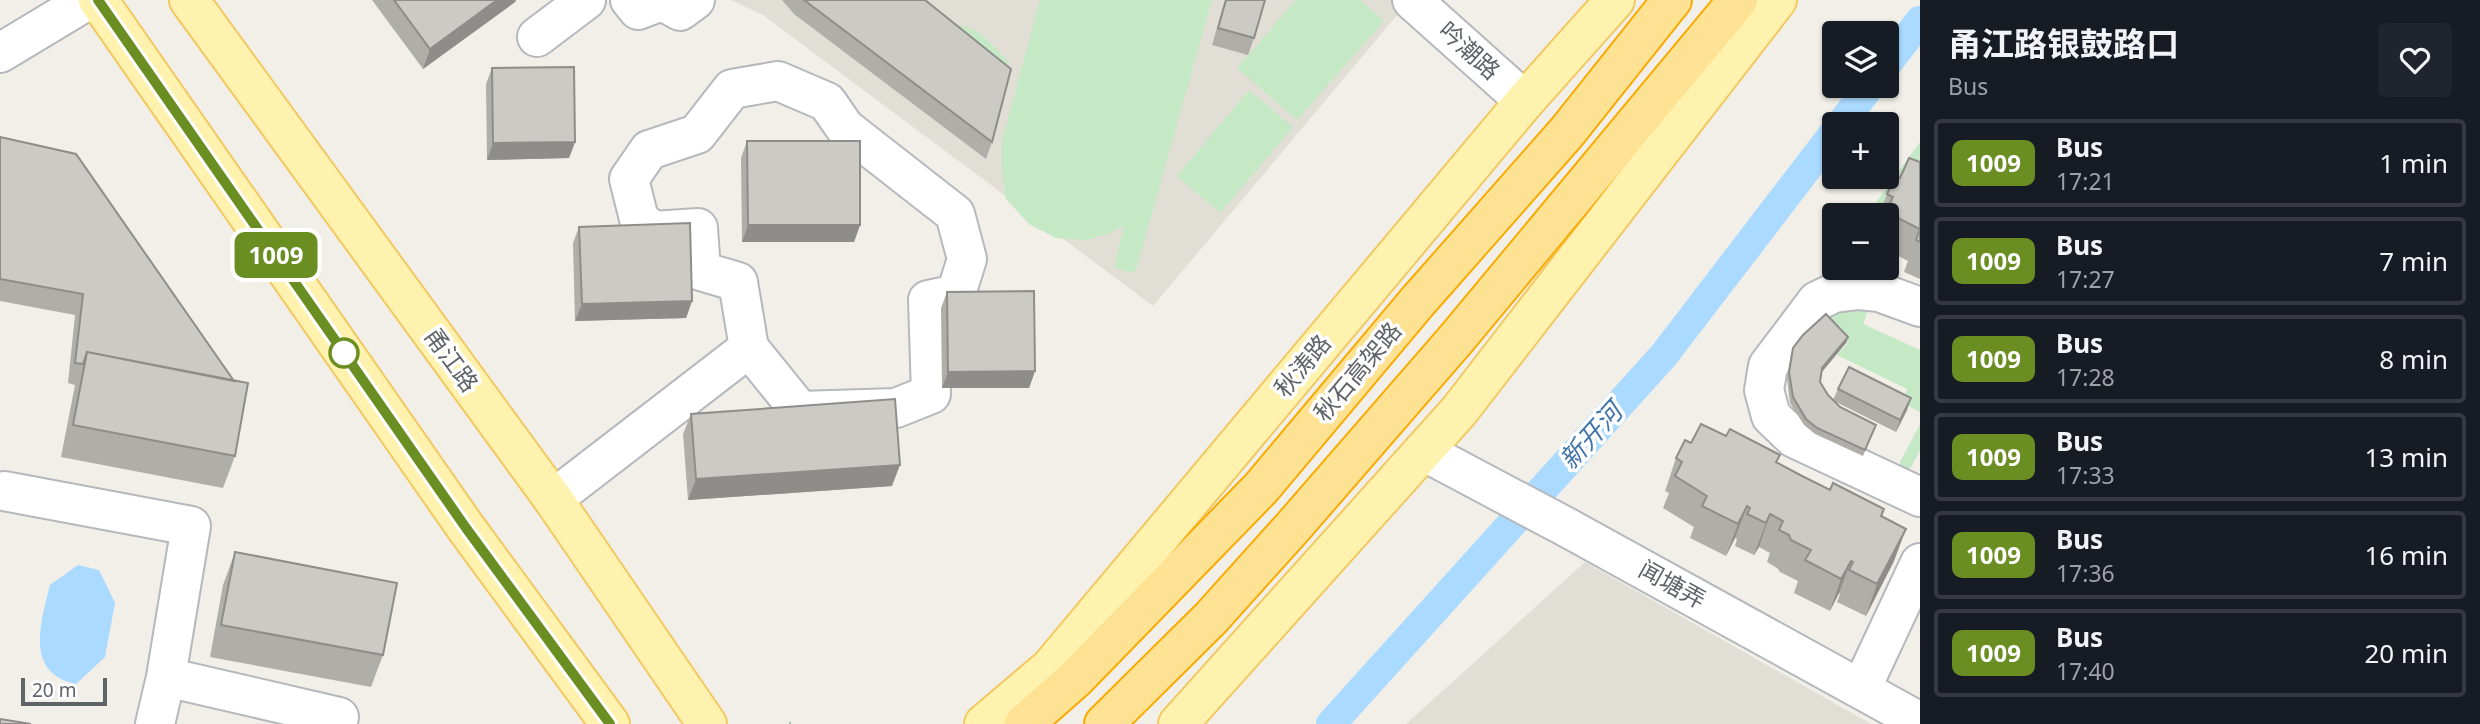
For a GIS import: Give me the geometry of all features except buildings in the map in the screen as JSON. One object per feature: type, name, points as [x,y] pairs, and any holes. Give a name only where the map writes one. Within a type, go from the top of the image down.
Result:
[{"type":"highway","name":"秋石高架路","points":[[1024,724],[1075,678],[1261,488],[1418,301],[1567,132],[1672,0]]},
{"type":"highway","points":[[1104,724],[1211,618],[1292,528],[1457,338],[1738,0]]},
{"type":"main road","points":[[98,0],[458,516],[610,724]]},
{"type":"main road","name":"甬江路","points":[[189,0],[553,499],[707,724]]},
{"type":"main road","name":"秋涛路","points":[[984,724],[1050,668],[1525,101],[1615,0]]},
{"type":"main road","points":[[1178,724],[1459,411],[1777,0]]},
{"type":"street","points":[[0,53],[88,0]]},
{"type":"street","points":[[537,37],[586,0]]},
{"type":"street","points":[[631,0],[638,10],[662,1],[680,11],[695,0]]},
{"type":"street","name":"吟潮路","points":[[1412,0],[1525,101]]},
{"type":"street","points":[[778,81],[827,102],[845,128],[955,214],[967,259],[956,294],[928,300],[930,394],[896,408],[800,411],[749,348],[737,282],[701,271],[698,228],[653,231],[639,219],[629,179],[649,150],[697,134],[732,89],[778,81]]},
{"type":"street","points":[[1920,307],[1879,292],[1860,290],[1834,293],[1817,301],[1768,366],[1764,390],[1771,416],[1794,438],[1920,497]]},
{"type":"street","points":[[1808,372],[1814,355],[1836,332]]},
{"type":"street","points":[[553,499],[749,348]]},
{"type":"street","points":[[1816,412],[1821,418],[1885,451],[1875,476]]},
{"type":"street","name":"闻塘弄","points":[[1423,451],[1569,528],[1920,722]]},
{"type":"street","points":[[1,495],[191,526],[166,677],[155,724]]},
{"type":"street","points":[[1861,689],[1920,563]]},
{"type":"street","points":[[166,677],[339,717],[337,724]]},
{"type":"shaded area","points":[[731,0],[1394,0],[1403,8],[1153,306],[763,15]]},
{"type":"shaded area","points":[[1585,562],[1871,724],[1406,724]]},
{"type":"green space","points":[[1040,0],[1212,0],[1135,273],[1114,268],[1124,225],[1111,233],[1086,240],[1056,238],[1029,224],[1006,199],[1002,141]]},
{"type":"green space","points":[[1296,0],[1360,0],[1384,21],[1297,120],[1237,68]]},
{"type":"green space","points":[[955,25],[978,32],[1009,62],[996,75]]},
{"type":"green space","points":[[1249,90],[1293,127],[1220,213],[1177,176]]},
{"type":"green space","points":[[1920,142],[1920,190],[1891,194],[1885,203],[1876,203],[1886,189],[1899,189],[1899,171]]},
{"type":"green space","points":[[1822,276],[1822,280],[1888,280],[1885,285],[1810,293]]},
{"type":"green space","points":[[1872,299],[1863,324],[1920,350],[1920,412],[1903,403],[1907,389],[1837,355],[1847,344],[1816,311]]},
{"type":"green space","points":[[1920,424],[1920,451],[1908,472],[1900,466],[1900,462]]},
{"type":"water","points":[[78,565],[99,570],[115,603],[105,657],[76,684],[60,678],[49,669],[40,644],[50,585]]},
{"type":"waterway","name":"新开河","points":[[1899,48],[1920,21]]},
{"type":"waterway","name":"新开河","points":[[1850,112],[1861,98]]},
{"type":"waterway","name":"新开河","points":[[1331,724],[1664,355],[1822,149]]},
{"type":"bus line","name":"1009","points":[[98,0],[466,528],[610,724]]}]
